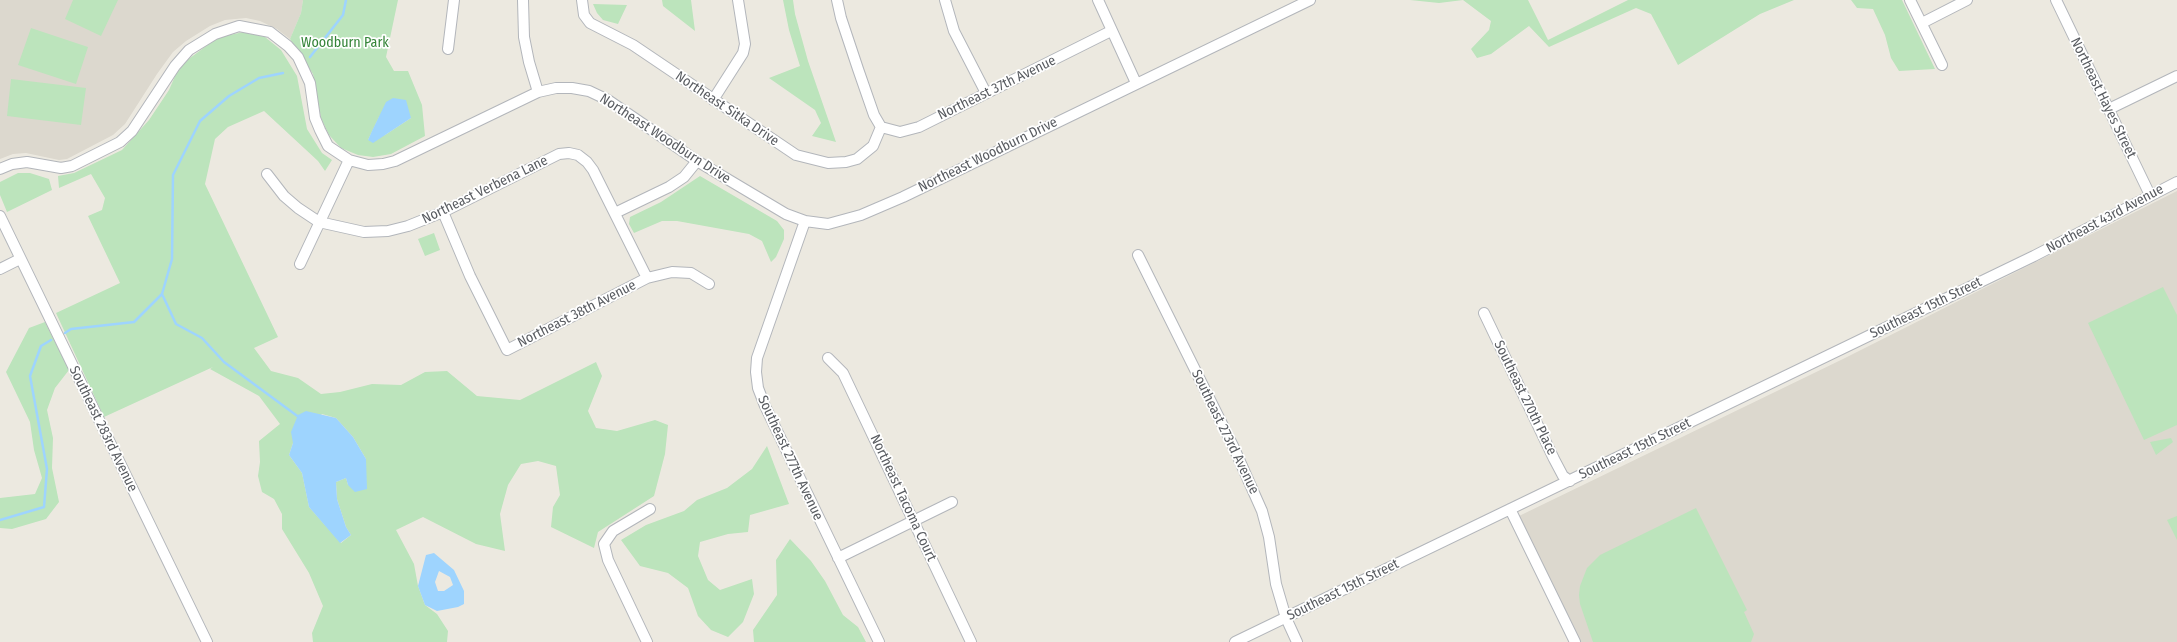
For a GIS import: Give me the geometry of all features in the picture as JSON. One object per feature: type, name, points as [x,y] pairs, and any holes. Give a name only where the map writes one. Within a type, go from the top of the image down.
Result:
[{"type":"street","points":[[448,49],[454,0]]},
{"type":"street","points":[[523,0],[524,37],[529,62],[538,92]]},
{"type":"street","name":"Northeast Sitka Drive","points":[[582,0],[584,15],[590,23],[633,45],[796,155],[828,163],[846,162],[857,159],[866,154],[878,138],[881,127]]},
{"type":"street","points":[[714,100],[743,53],[744,36],[738,0]]},
{"type":"street","points":[[838,0],[841,18],[858,69],[874,115],[881,127]]},
{"type":"street","points":[[945,0],[954,31],[986,93]]},
{"type":"street","points":[[1098,0],[1136,83]]},
{"type":"street","name":"Northeast Woodburn Drive","points":[[0,169],[12,164],[27,162],[61,168],[72,166],[120,142],[132,131],[175,66],[189,50],[215,34],[239,26],[270,32],[288,46],[298,57],[310,83],[315,118],[320,130],[328,146],[349,160],[368,165],[383,164],[395,161],[538,92],[556,88],[572,88],[588,91],[608,100],[697,161],[786,214],[805,221],[828,224],[861,215],[1310,0]]},
{"type":"street","points":[[1910,0],[1942,65]]},
{"type":"street","points":[[1922,23],[1967,0]]},
{"type":"street","name":"Northeast Hayes Street","points":[[2056,0],[2150,195]]},
{"type":"street","name":"Northeast 37th Avenue","points":[[881,127],[900,132],[913,129],[1112,31]]},
{"type":"street","points":[[2109,109],[2177,76]]},
{"type":"street","name":"Northeast Verbena Lane","points":[[267,174],[284,196],[298,208],[320,222],[364,232],[388,231],[408,226],[443,212],[559,154],[569,153],[578,155],[587,162],[615,213],[647,278]]},
{"type":"street","points":[[300,264],[349,160]]},
{"type":"street","points":[[615,213],[669,188],[684,176],[697,161]]},
{"type":"street","name":"Northeast 43rd Avenue","points":[[2034,256],[2177,182]]},
{"type":"street","name":"Northeast 38th Avenue","points":[[443,212],[470,276],[507,350],[647,278],[672,272],[691,273],[709,284]]},
{"type":"street","name":"Southeast 283rd Avenue","points":[[0,216],[207,642]]},
{"type":"street","name":"Southeast 277th Avenue","points":[[805,221],[757,358],[756,372],[758,388],[764,406],[879,642]]},
{"type":"street","name":"Southeast 273rd Avenue","points":[[1138,255],[1231,442],[1262,511],[1269,537],[1276,584],[1286,618],[1297,642]]},
{"type":"street","name":"Southeast 15th Street","points":[[1235,642],[2034,256]]},
{"type":"street","points":[[0,269],[20,259]]},
{"type":"street","name":"Southeast 270th Place","points":[[1484,313],[1554,459],[1563,476],[1570,481]]},
{"type":"street","name":"Northeast Tacoma Court","points":[[828,358],[843,373],[971,642]]},
{"type":"street","points":[[838,558],[952,502]]},
{"type":"street","points":[[647,642],[608,560],[604,544],[613,531],[650,509]]},
{"type":"street","points":[[1510,509],[1575,642]]},
{"type":"shaded area","points":[[0,0],[303,0],[301,13],[290,39],[277,29],[260,21],[246,18],[225,20],[210,26],[186,41],[173,52],[125,124],[113,135],[67,159],[59,160],[26,153],[13,154],[0,159]]},
{"type":"shaded area","points":[[2177,191],[2177,642],[1580,642],[1519,516],[1843,359]]},
{"type":"green space","points":[[73,0],[118,0],[101,36],[65,19]]},
{"type":"green space","name":"Woodburn Park","points":[[303,0],[398,0],[386,57],[394,71],[408,71],[422,105],[425,136],[391,154],[373,157],[358,155],[341,148],[329,135],[321,118],[313,74],[290,39],[301,13]],"holes":[[[379,117],[411,118],[385,135],[368,140]]]},
{"type":"green space","points":[[662,0],[691,0],[695,31],[663,6]]},
{"type":"green space","points":[[783,0],[793,0],[795,14],[808,61],[836,142],[812,136],[821,123],[815,110],[769,78],[800,66],[789,30]]},
{"type":"green space","points":[[1410,0],[1463,0],[1439,3]]},
{"type":"green space","points":[[1463,0],[1528,0],[1548,40],[1628,0],[1794,0],[1760,14],[1678,65],[1651,14],[1636,8],[1549,47],[1529,26],[1491,54],[1477,58],[1471,49],[1489,30],[1491,21]]},
{"type":"green space","points":[[1851,0],[1902,0],[1935,69],[1899,71],[1891,58],[1885,35],[1873,9],[1857,8]]},
{"type":"green space","points":[[593,4],[627,5],[618,24],[603,20],[597,13]]},
{"type":"green space","points":[[31,28],[88,47],[76,84],[18,65]]},
{"type":"green space","points":[[243,32],[265,37],[281,50],[297,76],[307,129],[322,153],[332,160],[325,171],[318,161],[264,111],[228,127],[215,139],[205,184],[278,337],[254,348],[271,371],[298,378],[321,394],[340,392],[372,384],[401,385],[425,372],[447,371],[477,396],[520,400],[596,362],[602,376],[588,411],[596,428],[617,431],[655,420],[668,425],[665,454],[654,496],[598,532],[594,548],[551,527],[553,507],[560,495],[556,466],[538,461],[521,464],[508,485],[500,514],[505,551],[476,544],[423,517],[396,530],[414,564],[418,586],[425,605],[437,614],[448,631],[447,642],[313,642],[312,633],[323,606],[309,573],[282,529],[282,514],[274,499],[262,492],[258,476],[260,462],[259,441],[280,424],[259,396],[210,369],[213,367],[104,417],[56,313],[120,283],[88,216],[102,210],[105,198],[91,174],[59,188],[58,176],[74,173],[122,150],[149,120],[169,90],[176,74],[186,61],[217,38]],"holes":[[[322,414],[336,418],[353,437],[366,459],[366,489],[348,485],[346,478],[336,482],[337,499],[346,527],[351,535],[341,543],[309,507],[302,473],[289,455],[293,443]]]},
{"type":"green space","points":[[11,79],[86,88],[81,125],[7,116]]},
{"type":"green space","points":[[18,173],[30,173],[49,179],[52,190],[7,212],[0,195],[0,182]]},
{"type":"green space","points":[[700,176],[777,221],[784,230],[784,239],[776,257],[771,262],[762,241],[749,234],[677,221],[662,221],[634,233],[629,224],[630,217],[661,202]]},
{"type":"green space","points":[[434,233],[440,250],[425,256],[418,239]]},
{"type":"green space","points":[[2163,287],[2177,315],[2177,425],[2144,440],[2088,323]]},
{"type":"green space","points":[[45,322],[69,370],[55,388],[47,410],[53,438],[52,468],[59,502],[46,519],[12,529],[0,528],[0,498],[35,494],[42,478],[34,450],[30,422],[6,372],[29,328]]},
{"type":"green space","points":[[2171,438],[2173,442],[2156,455],[2150,442]]},
{"type":"green space","points":[[767,446],[789,504],[750,515],[748,532],[728,534],[700,542],[698,556],[708,580],[720,590],[752,579],[754,594],[743,622],[728,637],[711,630],[698,616],[688,588],[668,573],[640,566],[621,540],[646,525],[684,511],[697,500],[727,488],[752,469]]},
{"type":"green space","points":[[1696,508],[1747,610],[1744,612],[1754,634],[1751,642],[1593,642],[1580,604],[1579,595],[1580,586],[1587,568],[1600,555]]},
{"type":"green space","points":[[2177,516],[2177,540],[2167,520]]},
{"type":"green space","points":[[790,539],[811,561],[825,581],[843,615],[858,627],[866,642],[754,642],[753,630],[777,595],[776,560]]},
{"type":"water","points":[[393,98],[406,100],[411,118],[373,143],[368,140],[372,131],[386,102]]},
{"type":"water","points":[[306,411],[336,418],[353,437],[366,459],[367,489],[355,492],[348,485],[346,478],[336,482],[337,499],[346,527],[351,535],[340,543],[309,507],[302,473],[289,455],[293,443],[291,432],[298,415]]},
{"type":"water","points":[[434,553],[454,570],[464,591],[464,604],[458,607],[437,611],[425,605],[418,586],[426,555]],"holes":[[[439,571],[450,577],[453,585],[444,591],[438,591],[435,582]]]},
{"type":"waterway","points":[[310,57],[343,15],[346,0]]},
{"type":"waterway","points":[[65,333],[71,329],[134,322],[162,294],[172,259],[173,175],[200,121],[229,96],[259,78],[283,73]]},
{"type":"waterway","points":[[162,294],[176,324],[202,338],[224,362],[300,418]]},
{"type":"waterway","points":[[0,520],[44,507],[47,469],[30,376],[41,346],[51,340]]}]
